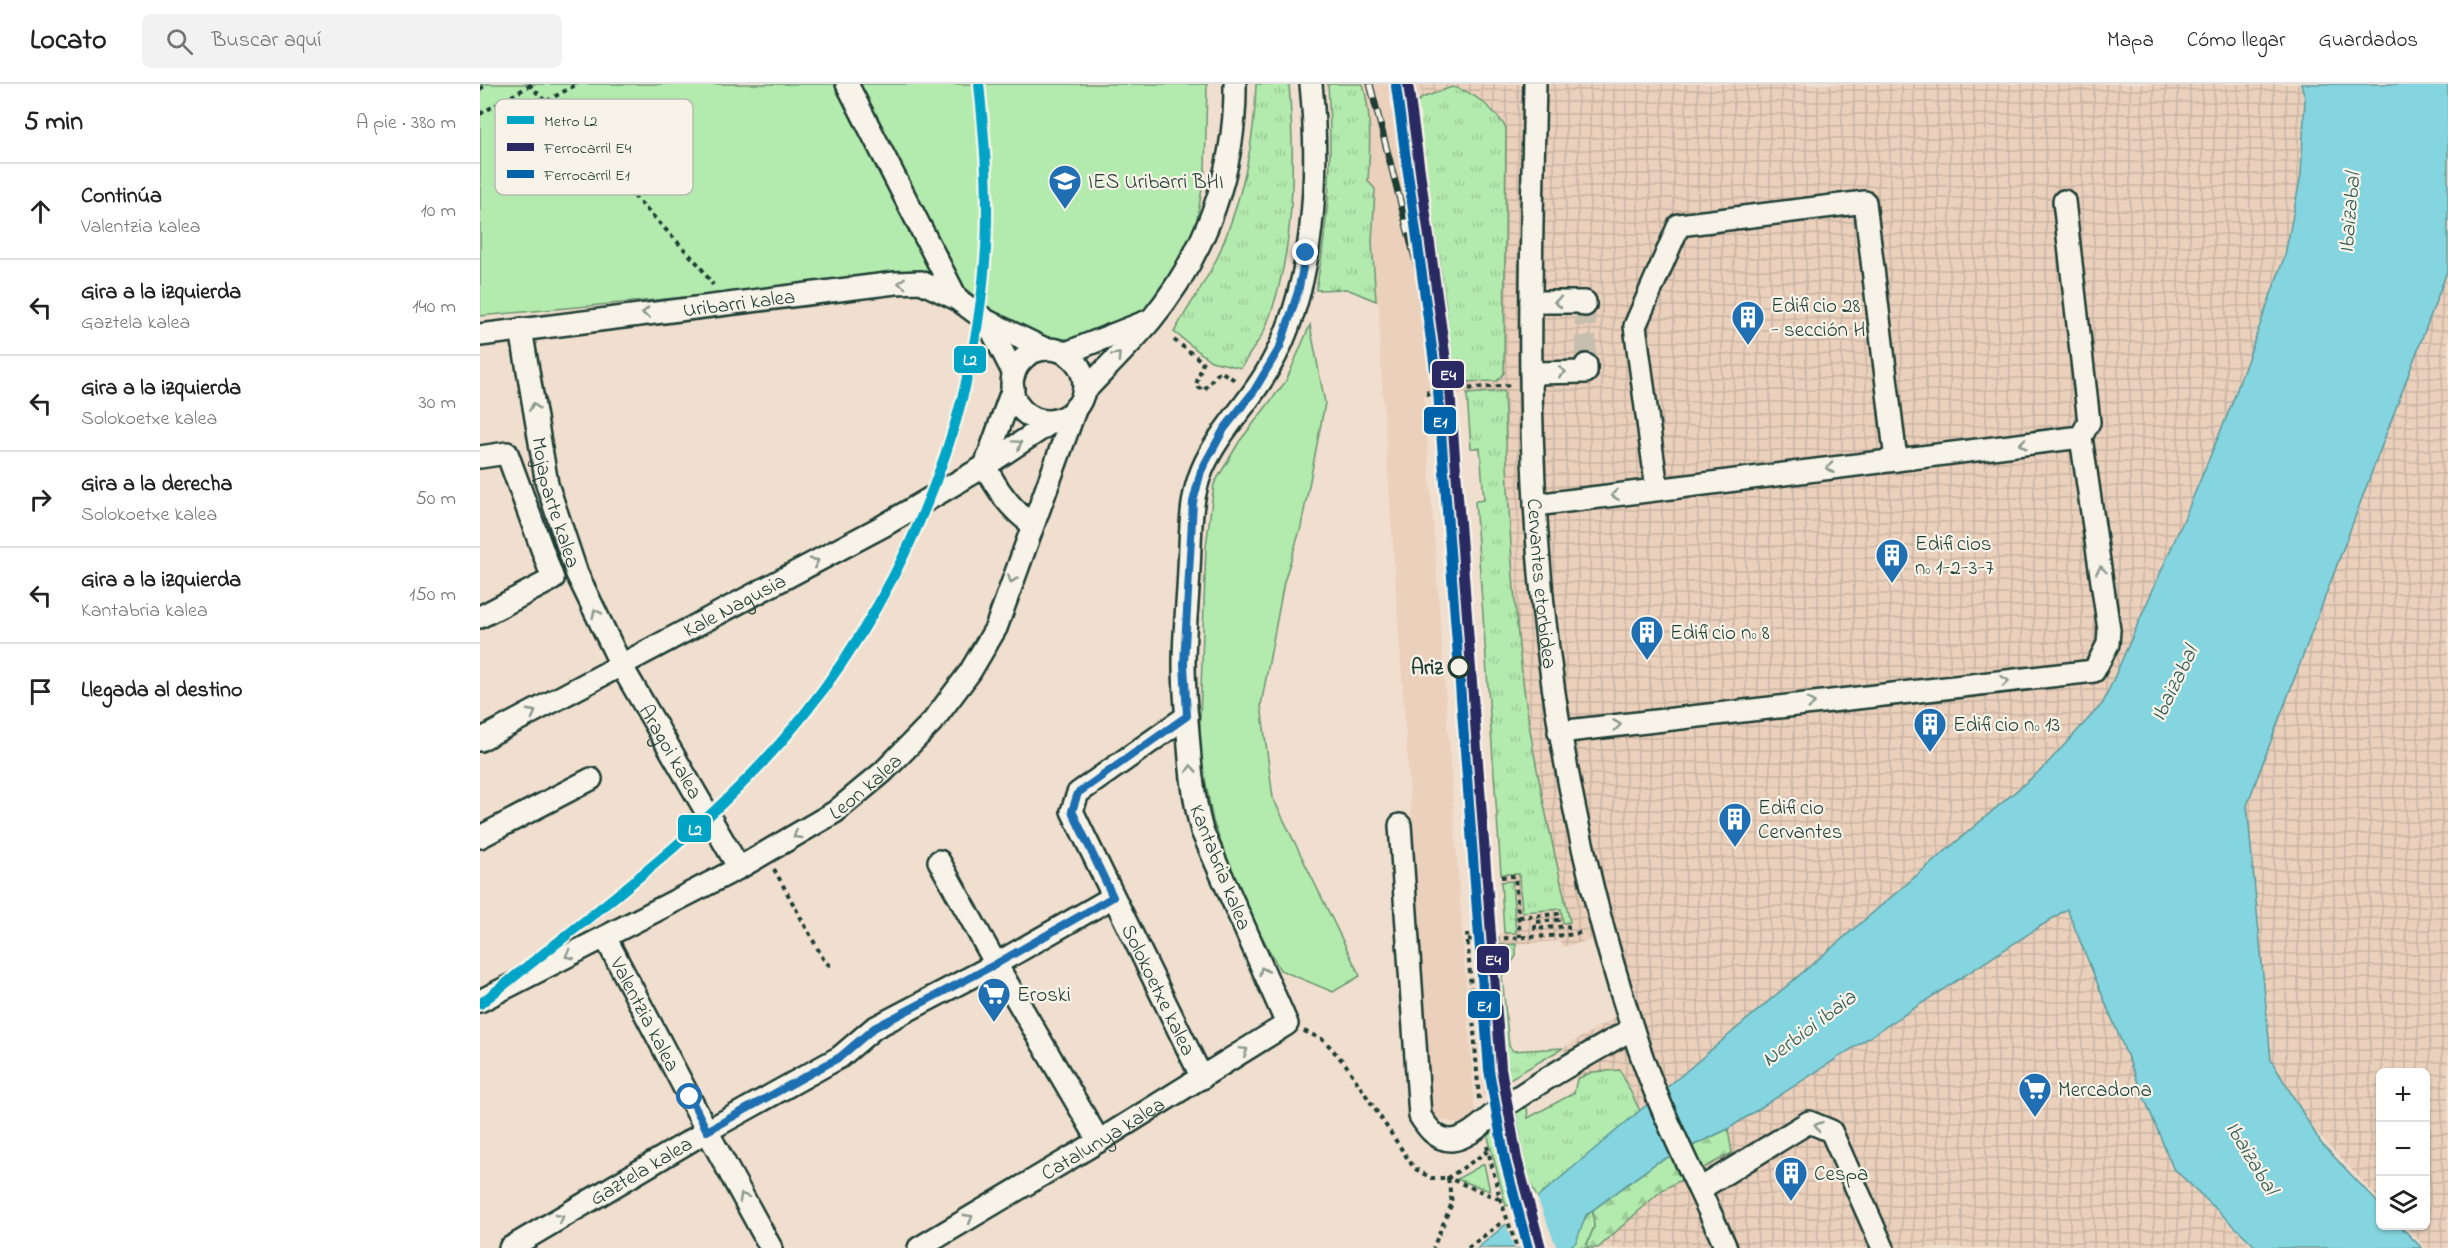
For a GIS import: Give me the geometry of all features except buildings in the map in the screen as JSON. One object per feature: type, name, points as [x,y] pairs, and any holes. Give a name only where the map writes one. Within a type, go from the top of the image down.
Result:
[{"type":"street","points":[[847,84],[957,299]]},
{"type":"street","points":[[1080,400],[1151,319],[1185,269],[1206,231],[1230,156],[1235,84]]},
{"type":"street","name":"Kantabria kalea","points":[[1287,1024],[1202,831],[1193,801],[1184,664],[1193,502],[1201,471],[1224,429],[1254,391],[1269,367],[1288,324],[1306,253],[1315,161],[1315,120],[1311,84]]},
{"type":"street","name":"Cervantes etorbidea","points":[[1535,84],[1531,302],[1535,505],[1543,605],[1559,732],[1579,834],[1602,928],[1632,1029],[1646,1070],[1726,1248]]},
{"type":"street","points":[[1559,732],[2094,671],[2108,644],[2109,630],[2081,437],[2089,422],[2064,201]]},
{"type":"street","points":[[1657,489],[1635,326],[1679,225],[1865,202],[1896,460]]},
{"type":"street","name":"Uribarri kalea","points":[[480,335],[725,303],[921,282],[957,299],[987,321],[1055,351]]},
{"type":"street","points":[[1531,302],[1585,303]]},
{"type":"street","points":[[1032,524],[1022,518],[999,493],[985,466],[1013,381],[1026,357],[1055,351],[1151,319]]},
{"type":"street","name":"Uribarri kalea","points":[[987,321],[1013,381]]},
{"type":"street","name":"Mojaparte kalea","points":[[521,329],[547,484],[577,574],[621,665]]},
{"type":"street","points":[[1055,351],[1075,361],[1081,371],[1084,382],[1080,400]]},
{"type":"street","points":[[1531,378],[1586,372],[1586,365]]},
{"type":"street","points":[[1013,381],[1016,399],[1022,409],[1043,420],[1055,420]]},
{"type":"street","name":"Kale Nagusia","points":[[480,740],[883,526],[985,466],[1055,420],[1067,415],[1080,400]]},
{"type":"street","name":"Leon kalea","points":[[480,1001],[739,868],[835,812],[883,772],[933,721],[970,672],[996,628],[1032,524],[1080,400]]},
{"type":"street","points":[[1535,505],[2081,437]]},
{"type":"street","points":[[480,457],[507,453],[553,579],[480,617]]},
{"type":"street","name":"Aragoi kalea","points":[[621,665],[739,868]]},
{"type":"street","name":"Solokoetxe kalea","points":[[1187,716],[1078,793],[1072,811],[1202,1078]]},
{"type":"street","points":[[480,837],[591,779]]},
{"type":"street","points":[[1400,825],[1420,1116],[1428,1130],[1439,1137],[1451,1140],[1463,1136],[1525,1094],[1632,1029]]},
{"type":"street","points":[[939,861],[1099,1141]]},
{"type":"street","name":"Gaztela kalea","points":[[510,1248],[707,1131],[840,1057],[874,1028],[996,964],[1113,897]]},
{"type":"street","name":"Valentzia kalea","points":[[605,937],[771,1248]]},
{"type":"street","name":"Catalunya kalea","points":[[929,1246],[1287,1024]]},
{"type":"street","points":[[1697,1183],[1809,1122],[1831,1131],[1883,1248]]},
{"type":"path","points":[[480,89],[487,84]]},
{"type":"path","points":[[551,99],[577,84]]},
{"type":"path","points":[[506,99],[530,85],[545,99]]},
{"type":"path","points":[[480,114],[495,105]]},
{"type":"path","points":[[634,195],[699,265],[725,303]]},
{"type":"path","points":[[1174,340],[1203,362],[1196,385],[1203,391],[1220,371],[1254,391]]},
{"type":"path","points":[[1428,396],[1428,392],[1461,392],[1531,378]]},
{"type":"path","points":[[764,852],[825,962],[834,968]]},
{"type":"path","points":[[1501,878],[1515,876],[1520,937]]},
{"type":"path","points":[[1519,917],[1558,914],[1559,920],[1535,922],[1535,929],[1568,926],[1568,935]]},
{"type":"path","points":[[1468,940],[1499,936],[1568,935],[1602,928]]},
{"type":"path","points":[[1467,933],[1483,1123],[1499,1197],[1517,1248]]},
{"type":"path","points":[[1287,1024],[1324,1040],[1346,1065],[1414,1168],[1431,1178],[1448,1178],[1500,1199],[1499,1197]]},
{"type":"path","points":[[1448,1178],[1488,1151]]},
{"type":"path","points":[[1434,1248],[1452,1203],[1448,1178]]},
{"type":"path","points":[[1468,1248],[1501,1223]]},
{"type":"shaded area","points":[[1363,84],[1421,84],[1422,98],[1416,103],[1445,299],[1456,394],[1493,934],[1508,1080],[1483,1096],[1434,396],[1424,397],[1475,1113],[1462,1125],[1443,1120],[1432,1122],[1380,352],[1379,302],[1376,301],[1372,242],[1375,189],[1368,181],[1370,133]]},
{"type":"shaded area","points":[[1421,84],[2301,84],[2305,98],[2301,175],[2285,255],[2231,406],[2103,703],[2042,769],[1640,1111],[1622,1071],[1593,1072],[1577,1079],[1563,1048],[1615,1017],[1592,940],[1562,947],[1560,941],[1500,945],[1499,942],[1495,942],[1493,934],[1516,932],[1512,881],[1501,882],[1501,874],[1519,874],[1561,909],[1563,923],[1570,922],[1541,797],[1523,683],[1512,576],[1503,391],[1456,394],[1454,382],[1497,381],[1452,87],[1422,98]]},
{"type":"shaded area","points":[[2448,269],[2448,1248],[2426,1248],[2409,1230],[2430,1230],[2430,1068],[2376,1068],[2376,1196],[2313,1129],[2271,1060],[2247,805]]},
{"type":"shaded area","points":[[2068,908],[2173,1168],[2253,1248],[1598,1248],[1662,1190],[1731,1153],[1728,1129]]},
{"type":"shaded area","points":[[1516,1112],[1526,1172],[1503,1176],[1493,1131]]},
{"type":"green space","points":[[480,84],[1207,84],[1205,171],[1195,231],[1153,304],[1102,337],[1052,340],[996,313],[946,273],[480,316]]},
{"type":"green space","points":[[1256,84],[1289,84],[1292,145],[1291,208],[1283,270],[1275,300],[1260,339],[1241,368],[1211,361],[1174,332],[1213,266],[1234,214],[1250,150]]},
{"type":"green space","points":[[1328,84],[1363,84],[1366,96],[1370,132],[1368,181],[1375,189],[1372,242],[1376,301],[1347,289],[1316,290],[1329,188]]},
{"type":"green space","points":[[1452,87],[1467,92],[1483,102],[1506,128],[1504,373],[1497,381],[1454,382],[1445,299],[1416,103],[1422,98]]},
{"type":"green space","points":[[1310,325],[1325,403],[1301,527],[1284,582],[1261,705],[1273,798],[1360,976],[1333,992],[1280,970],[1244,904],[1213,821],[1199,747],[1206,547],[1214,484],[1239,442],[1286,381]]},
{"type":"green space","points":[[1504,391],[1510,536],[1519,645],[1527,712],[1538,772],[1570,922],[1563,923],[1561,909],[1522,912],[1519,874],[1501,874],[1475,501],[1484,500],[1480,448],[1471,448],[1467,394]]},
{"type":"green space","points":[[1512,881],[1516,933],[1504,933],[1501,882]]},
{"type":"green space","points":[[1495,942],[1499,942],[1500,945],[1516,944],[1516,956],[1502,977],[1509,1046],[1513,1051],[1563,1048],[1508,1080]]},
{"type":"green space","points":[[1620,1070],[1640,1111],[1537,1198],[1526,1172],[1516,1112],[1527,1105],[1528,1118],[1574,1093],[1577,1079],[1592,1072]]},
{"type":"green space","points":[[1728,1129],[1732,1153],[1662,1190],[1598,1248],[1588,1248],[1587,1244],[1594,1227],[1593,1210],[1656,1163]]},
{"type":"green space","points":[[1493,1131],[1511,1204],[1506,1206],[1488,1137]]},
{"type":"green space","points":[[1484,1164],[1490,1191],[1457,1179]]},
{"type":"green space","points":[[1593,1210],[1594,1227],[1587,1244],[1588,1248],[1568,1248],[1576,1239],[1588,1214]]},
{"type":"water","points":[[2301,84],[2448,84],[2448,269],[2247,805],[2271,1060],[2321,1143],[2376,1201],[2376,1230],[2404,1230],[2422,1248],[2257,1248],[2173,1168],[2067,909],[1728,1129],[1656,1163],[1586,1215],[1576,1242],[1568,1248],[1478,1248],[2042,769],[2103,703],[2231,406],[2285,255],[2301,175],[2305,98]]},
{"type":"pier","points":[[1536,1195],[1557,1248],[1514,1248],[1505,1221]]},
{"type":"tunnel","points":[[1585,305],[1586,365]]},
{"type":"railway","points":[[1370,84],[1430,317]]},
{"type":"metro line","name":"L2","points":[[480,1004],[646,871],[740,786],[790,732],[834,674],[874,611],[909,545],[937,477],[960,406],[976,335],[985,262],[987,217],[985,150],[979,84]]},
{"type":"rail line","name":"E4","points":[[1408,84],[1450,390],[1501,1068],[1517,1159],[1541,1248]]},
{"type":"rail line","name":"E1","points":[[1396,86],[1438,391],[1489,1070],[1505,1161],[1528,1248]]},
{"type":"place","name":"IES Uribarri BHI","points":[[1065,210]]},
{"type":"place","name":"Edificio 28 - sección H","points":[[1748,346]]},
{"type":"place","name":"Edificios nº 1-2-3-7","points":[[1892,584]]},
{"type":"place","name":"Edificio nº 8","points":[[1647,661]]},
{"type":"place","name":"Ariz","points":[[1459,667]]},
{"type":"place","name":"Edificio nº 13","points":[[1930,753]]},
{"type":"place","name":"Edificio Cervantes","points":[[1735,848]]},
{"type":"place","name":"Eroski","points":[[994,1023]]},
{"type":"place","name":"Mercadona","points":[[2035,1118]]},
{"type":"place","name":"Cespa","points":[[1791,1202]]},
{"type":"route","points":[[690,1097],[707,1131],[840,1057],[874,1028],[996,964],[1113,897],[1072,811],[1078,793],[1187,716],[1184,664],[1193,502],[1201,471],[1224,429],[1254,391],[1280,347],[1298,292],[1306,253]]},
{"type":"water label","name":"Ibaizabal","points":[[2348,213]]},
{"type":"water label","name":"Ibaizabal","points":[[2173,683]]},
{"type":"water label","name":"Nerbioi ibaia","points":[[1808,1027]]},
{"type":"water label","name":"Ibaizabal","points":[[2253,1157]]}]
